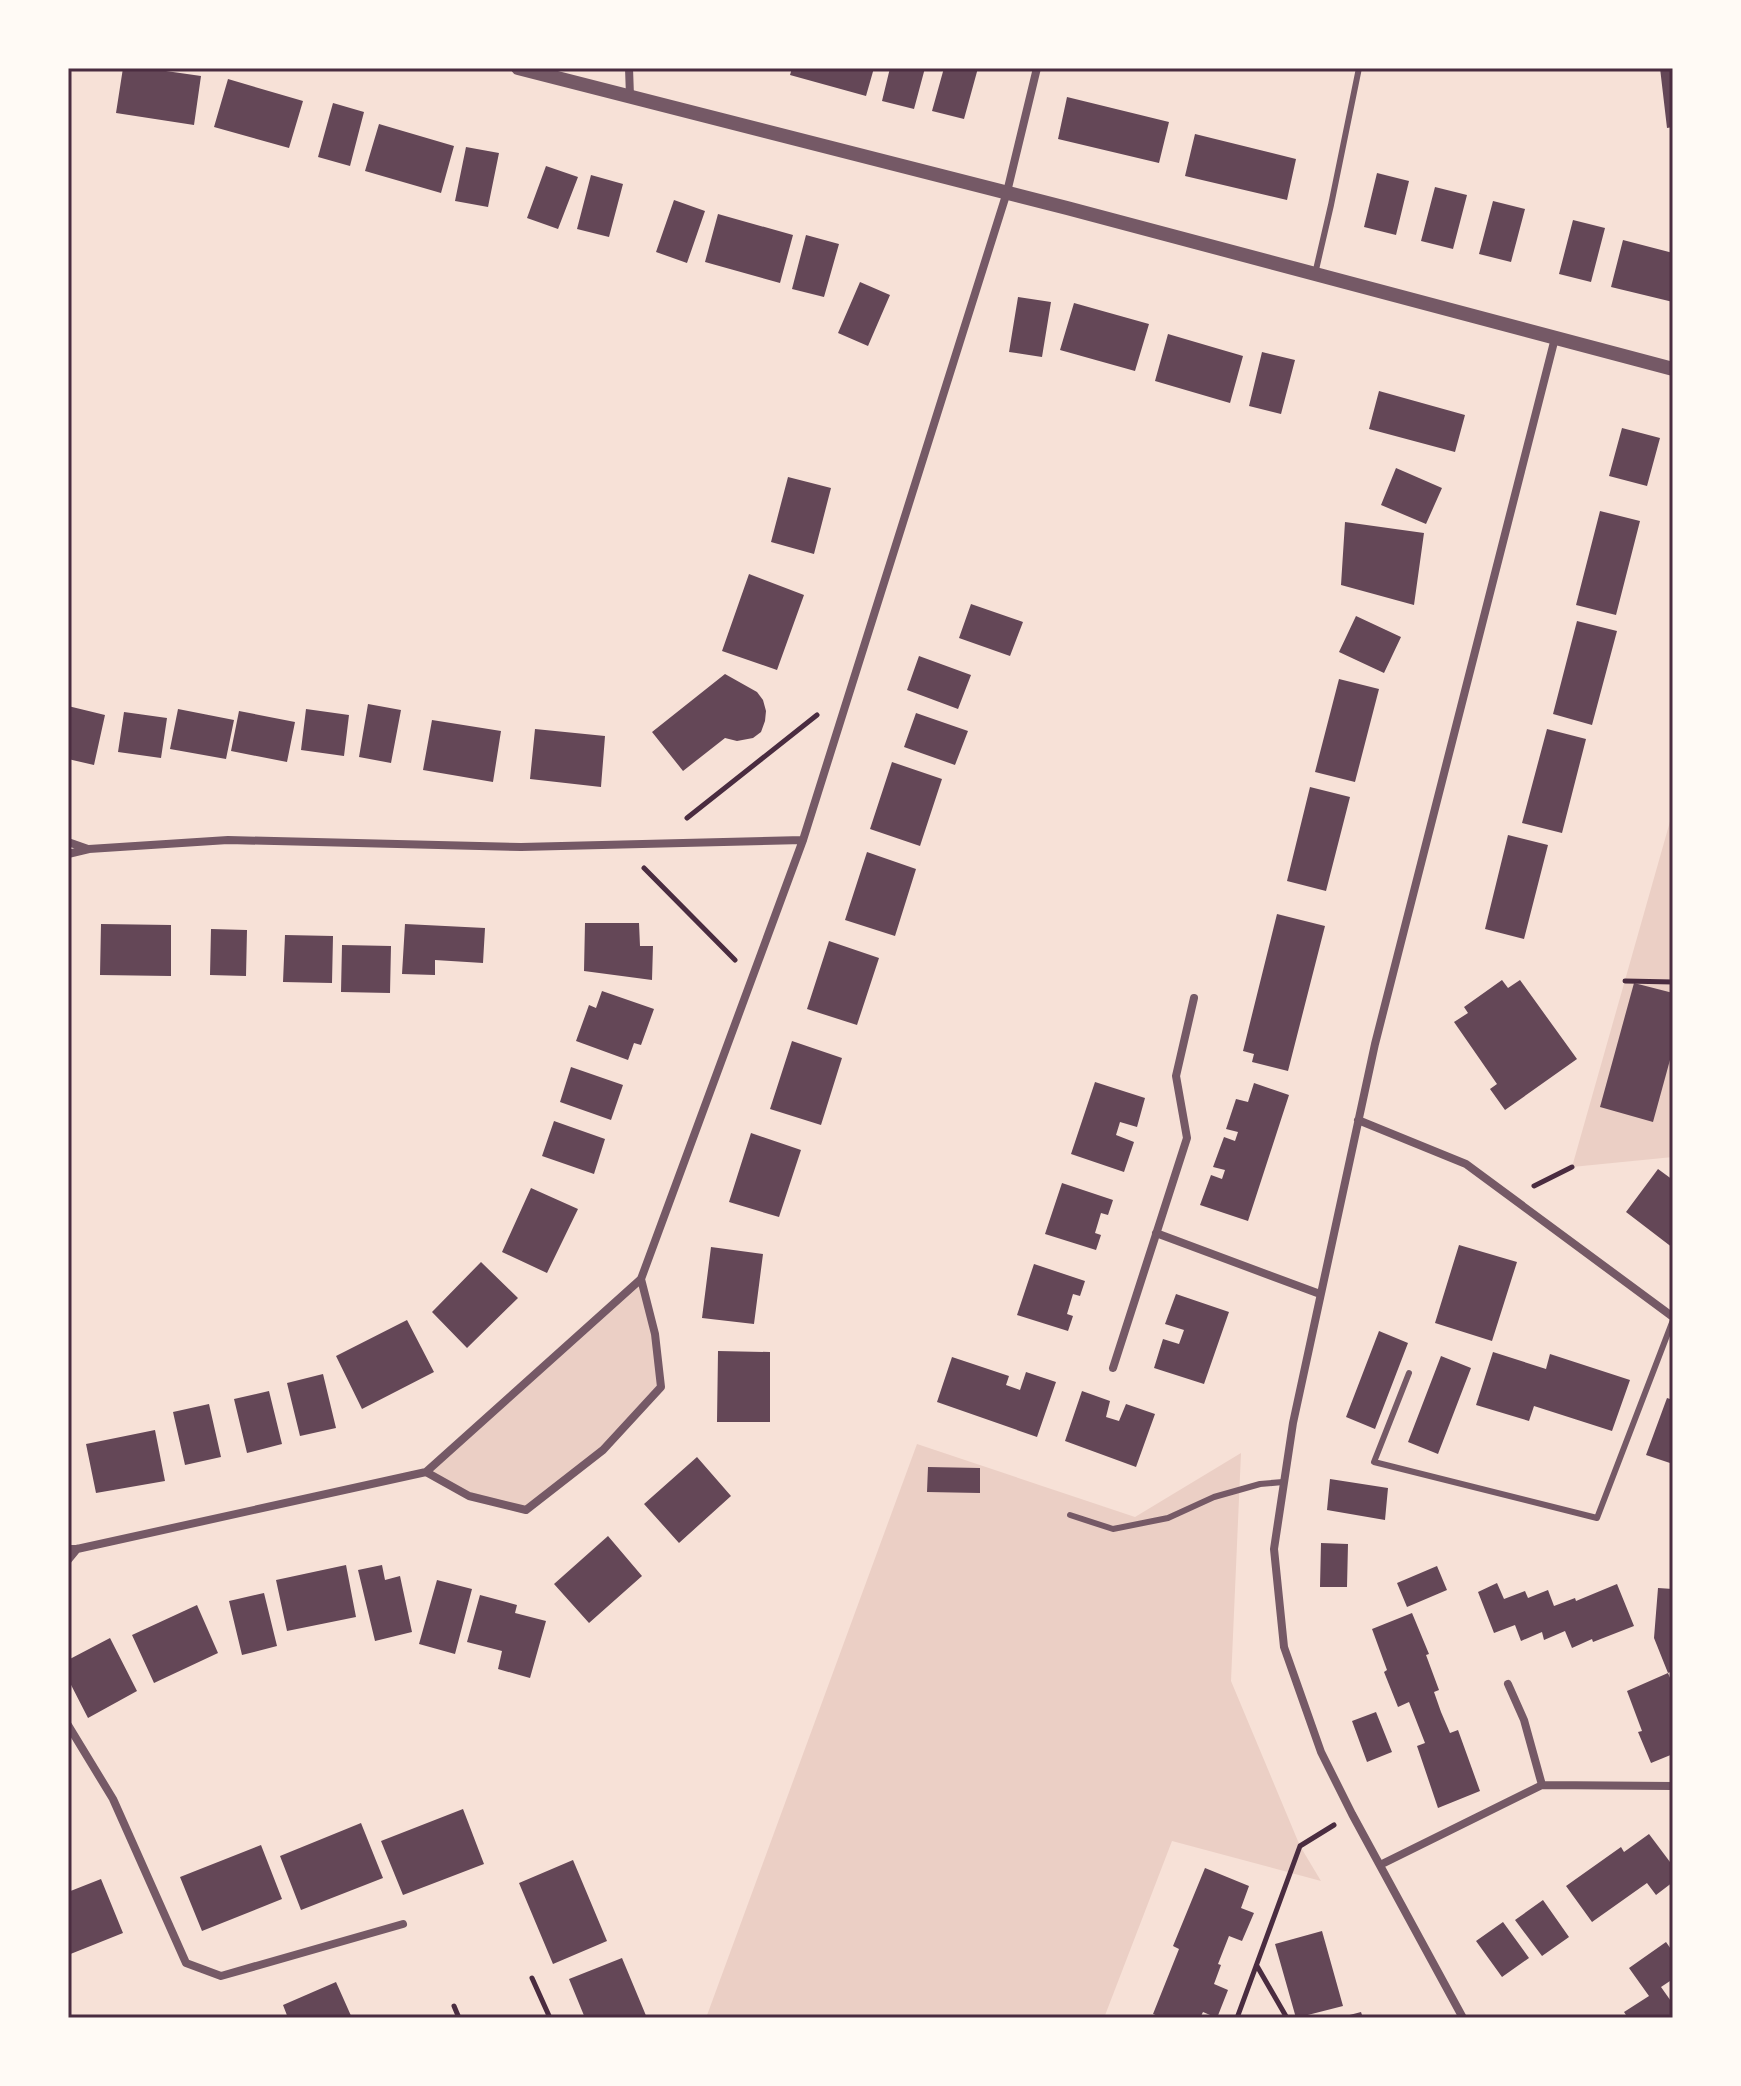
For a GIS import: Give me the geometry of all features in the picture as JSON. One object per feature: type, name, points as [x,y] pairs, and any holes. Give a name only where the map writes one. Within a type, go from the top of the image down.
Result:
[{"type":"street","points":[[518,68],[1007,192],[1673,369]]},
{"type":"street","points":[[629,68],[630,96]]},
{"type":"street","points":[[68,1560],[72,1549],[426,1472],[641,1279],[803,840],[1007,192],[1037,68]]},
{"type":"street","points":[[1463,2018],[1321,1752],[1284,1647],[1274,1549],[1283,1482],[1358,1120],[1404,925],[1555,338]]},
{"type":"street","points":[[68,854],[89,849],[228,840],[521,847],[803,840]]},
{"type":"street","points":[[68,842],[89,849]]},
{"type":"street","points":[[1113,1368],[1187,1138],[1176,1076],[1194,998]]},
{"type":"street","points":[[1358,1120],[1466,1164],[1673,1318]]},
{"type":"street","points":[[1156,1233],[1320,1294]]},
{"type":"street","points":[[426,1472],[469,1496],[526,1510],[603,1450],[661,1387],[655,1334],[641,1279]]},
{"type":"street","points":[[1508,1684],[1524,1720],[1542,1785]]},
{"type":"street","points":[[68,1725],[113,1799],[186,1963],[221,1976],[403,1924]]},
{"type":"street","points":[[1380,1865],[1542,1785],[1673,1786]]},
{"type":"lane","points":[[1315,274],[1359,68]]},
{"type":"lane","points":[[1409,1373],[1374,1462],[1597,1518],[1673,1318]]},
{"type":"lane","points":[[1070,1515],[1113,1529],[1168,1518],[1214,1497],[1260,1484],[1283,1482]]},
{"type":"path","points":[[655,844],[851,688]]},
{"type":"path","points":[[640,864],[752,977]]},
{"type":"path","points":[[1625,981],[1673,982]]},
{"type":"path","points":[[1512,1197],[1572,1167]]},
{"type":"path","points":[[1237,2018],[1300,1846],[1352,1814]]},
{"type":"path","points":[[1256,1965],[1287,2018]]},
{"type":"path","points":[[532,1978],[550,2018]]},
{"type":"path","points":[[454,2006],[459,2018]]},
{"type":"shaded area","points":[[1673,811],[1673,1157],[1572,1167]]},
{"type":"shaded area","points":[[641,1279],[661,1387],[603,1450],[526,1510],[469,1496],[426,1472]]},
{"type":"shaded area","points":[[917,1444],[1135,1517],[1241,1453],[1231,1681],[1300,1846],[1321,1881],[1172,1841],[1104,2018],[706,2018]]},
{"type":"building","points":[[123,68],[201,76],[194,125],[116,113]]},
{"type":"building","points":[[792,68],[874,68],[866,96],[790,75]]},
{"type":"building","points":[[890,68],[925,68],[914,109],[882,101]]},
{"type":"building","points":[[944,68],[978,68],[964,119],[932,111]]},
{"type":"building","points":[[1660,68],[1673,68],[1673,127],[1667,128]]},
{"type":"building","points":[[228,79],[303,101],[289,148],[214,127]]},
{"type":"building","points":[[1067,97],[1169,122],[1159,163],[1058,139]]},
{"type":"building","points":[[333,103],[364,112],[350,166],[318,157]]},
{"type":"building","points":[[379,124],[454,146],[441,193],[365,171]]},
{"type":"building","points":[[1195,134],[1296,159],[1287,200],[1185,176]]},
{"type":"building","points":[[466,147],[499,153],[488,207],[455,201]]},
{"type":"building","points":[[546,166],[578,177],[558,229],[527,218]]},
{"type":"building","points":[[1377,173],[1409,181],[1396,235],[1364,227]]},
{"type":"building","points":[[591,175],[623,184],[609,237],[577,229]]},
{"type":"building","points":[[1435,187],[1467,195],[1453,249],[1421,241]]},
{"type":"building","points":[[674,200],[705,211],[687,263],[656,252]]},
{"type":"building","points":[[1493,201],[1525,209],[1511,262],[1479,254]]},
{"type":"building","points":[[718,214],[793,235],[780,283],[705,262]]},
{"type":"building","points":[[1573,220],[1605,228],[1591,282],[1559,274]]},
{"type":"building","points":[[806,235],[839,244],[824,297],[792,289]]},
{"type":"building","points":[[1623,240],[1673,253],[1673,302],[1611,287]]},
{"type":"building","points":[[860,282],[890,295],[868,346],[838,333]]},
{"type":"building","points":[[1018,297],[1051,302],[1042,357],[1009,352]]},
{"type":"building","points":[[1074,303],[1149,324],[1135,371],[1060,350]]},
{"type":"building","points":[[1168,334],[1243,356],[1230,403],[1155,381]]},
{"type":"building","points":[[1262,352],[1295,360],[1281,414],[1249,406]]},
{"type":"building","points":[[1379,391],[1465,415],[1455,452],[1369,429]]},
{"type":"building","points":[[1622,428],[1660,438],[1647,486],[1609,476]]},
{"type":"building","points":[[1396,468],[1442,488],[1426,524],[1381,505]]},
{"type":"building","points":[[788,477],[831,488],[814,554],[771,542]]},
{"type":"building","points":[[1600,511],[1640,521],[1616,615],[1576,605]]},
{"type":"building","points":[[1345,522],[1424,533],[1414,605],[1341,585]]},
{"type":"building","points":[[749,574],[804,595],[777,670],[722,651]]},
{"type":"building","points":[[971,604],[1023,622],[1010,656],[959,638]]},
{"type":"building","points":[[1356,616],[1401,637],[1384,673],[1339,652]]},
{"type":"building","points":[[1577,621],[1617,631],[1592,725],[1553,714]]},
{"type":"building","points":[[919,656],[971,675],[958,709],[907,690]]},
{"type":"building","points":[[725,674],[757,692],[763,700],[766,711],[761,732],[753,738],[737,741],[725,738],[683,771],[652,732]]},
{"type":"building","points":[[1339,679],[1379,689],[1355,782],[1315,772]]},
{"type":"building","points":[[368,704],[401,710],[391,763],[359,757]]},
{"type":"building","points":[[68,706],[105,715],[94,765],[68,759]]},
{"type":"building","points":[[178,709],[234,720],[226,759],[170,749]]},
{"type":"building","points":[[306,709],[349,715],[344,756],[301,750]]},
{"type":"building","points":[[239,711],[295,722],[287,762],[231,751]]},
{"type":"building","points":[[124,712],[167,718],[161,758],[118,752]]},
{"type":"building","points":[[916,713],[968,731],[955,765],[904,747]]},
{"type":"building","points":[[432,720],[501,731],[493,782],[423,770]]},
{"type":"building","points":[[535,729],[605,736],[601,787],[530,779]]},
{"type":"building","points":[[1547,729],[1586,739],[1562,833],[1522,823]]},
{"type":"building","points":[[892,762],[942,779],[920,846],[870,829]]},
{"type":"building","points":[[1310,787],[1350,797],[1326,891],[1287,881]]},
{"type":"building","points":[[1508,835],[1548,845],[1524,939],[1485,929]]},
{"type":"building","points":[[867,852],[916,869],[895,936],[845,920]]},
{"type":"building","points":[[1277,914],[1325,926],[1288,1071],[1252,1062],[1254,1054],[1243,1051]]},
{"type":"building","points":[[585,923],[639,923],[640,946],[653,946],[652,980],[584,971]]},
{"type":"building","points":[[101,924],[171,925],[171,976],[100,975]]},
{"type":"building","points":[[405,924],[485,928],[483,963],[435,960],[435,975],[402,974]]},
{"type":"building","points":[[211,929],[247,930],[246,976],[210,975]]},
{"type":"building","points":[[285,935],[333,936],[332,983],[283,982]]},
{"type":"building","points":[[829,941],[879,958],[857,1025],[807,1009]]},
{"type":"building","points":[[342,945],[391,946],[390,993],[341,992]]},
{"type":"building","points":[[1502,980],[1508,988],[1520,980],[1577,1059],[1505,1110],[1490,1089],[1497,1084],[1454,1022],[1468,1013],[1464,1007]]},
{"type":"building","points":[[1634,983],[1673,993],[1673,1049],[1653,1122],[1600,1107]]},
{"type":"building","points":[[602,991],[654,1009],[641,1045],[634,1043],[628,1060],[576,1041],[589,1005],[596,1008]]},
{"type":"building","points":[[792,1041],[842,1058],[821,1125],[770,1109]]},
{"type":"building","points":[[571,1067],[623,1085],[611,1120],[560,1102]]},
{"type":"building","points":[[1095,1082],[1145,1098],[1137,1127],[1120,1122],[1116,1135],[1134,1142],[1124,1172],[1071,1154]]},
{"type":"building","points":[[1254,1083],[1289,1095],[1248,1221],[1200,1205],[1211,1175],[1222,1179],[1225,1170],[1213,1167],[1224,1137],[1235,1141],[1238,1132],[1226,1129],[1236,1099],[1248,1102]]},
{"type":"building","points":[[554,1121],[605,1139],[594,1174],[542,1156]]},
{"type":"building","points":[[751,1133],[801,1150],[779,1217],[729,1202]]},
{"type":"building","points":[[1658,1169],[1673,1180],[1673,1248],[1626,1212]]},
{"type":"building","points":[[1062,1183],[1113,1200],[1108,1215],[1101,1213],[1095,1233],[1101,1235],[1096,1250],[1045,1234]]},
{"type":"building","points":[[531,1188],[578,1209],[547,1273],[502,1252]]},
{"type":"building","points":[[1459,1245],[1517,1262],[1492,1341],[1435,1323]]},
{"type":"building","points":[[711,1247],[763,1254],[754,1324],[702,1318]]},
{"type":"building","points":[[481,1262],[518,1298],[467,1348],[432,1312]]},
{"type":"building","points":[[1034,1264],[1085,1281],[1080,1296],[1073,1294],[1067,1314],[1073,1316],[1068,1331],[1017,1315]]},
{"type":"building","points":[[1176,1294],[1229,1312],[1204,1384],[1154,1368],[1163,1339],[1179,1344],[1184,1330],[1165,1324]]},
{"type":"building","points":[[407,1320],[434,1372],[362,1409],[336,1356]]},
{"type":"building","points":[[1379,1331],[1408,1343],[1375,1429],[1346,1417]]},
{"type":"building","points":[[718,1351],[770,1352],[770,1422],[717,1422]]},
{"type":"building","points":[[1493,1352],[1546,1369],[1550,1354],[1630,1380],[1612,1431],[1534,1406],[1529,1421],[1476,1405]]},
{"type":"building","points":[[1441,1356],[1471,1368],[1438,1454],[1408,1442]]},
{"type":"building","points":[[952,1357],[1009,1376],[1006,1385],[1020,1390],[1026,1372],[1056,1382],[1037,1437],[937,1402]]},
{"type":"building","points":[[323,1374],[336,1428],[300,1436],[287,1383]]},
{"type":"building","points":[[269,1391],[282,1444],[247,1453],[234,1399]]},
{"type":"building","points":[[1082,1391],[1110,1401],[1106,1417],[1119,1421],[1126,1404],[1155,1414],[1136,1467],[1065,1441]]},
{"type":"building","points":[[1667,1398],[1673,1400],[1673,1464],[1646,1455]]},
{"type":"building","points":[[209,1404],[221,1457],[185,1465],[173,1412]]},
{"type":"building","points":[[155,1430],[165,1481],[96,1493],[86,1444]]},
{"type":"building","points":[[697,1457],[731,1496],[679,1543],[644,1504]]},
{"type":"building","points":[[928,1467],[980,1468],[980,1493],[927,1492]]},
{"type":"building","points":[[1330,1479],[1388,1488],[1385,1520],[1327,1510]]},
{"type":"building","points":[[608,1536],[642,1576],[589,1623],[554,1584]]},
{"type":"building","points":[[1321,1543],[1348,1544],[1347,1587],[1320,1587]]},
{"type":"building","points":[[346,1565],[356,1617],[287,1631],[276,1580]]},
{"type":"building","points":[[382,1565],[385,1580],[400,1576],[412,1632],[375,1641],[358,1570]]},
{"type":"building","points":[[1437,1566],[1447,1590],[1407,1607],[1397,1583]]},
{"type":"building","points":[[437,1580],[472,1589],[455,1654],[419,1644]]},
{"type":"building","points":[[1497,1583],[1504,1599],[1525,1591],[1528,1598],[1548,1590],[1554,1606],[1575,1598],[1576,1601],[1617,1584],[1634,1626],[1572,1648],[1565,1631],[1544,1640],[1542,1632],[1521,1641],[1515,1625],[1494,1633],[1478,1592]]},
{"type":"building","points":[[1658,1588],[1673,1589],[1673,1671],[1668,1673],[1654,1638]]},
{"type":"building","points":[[264,1593],[277,1646],[242,1655],[229,1601]]},
{"type":"building","points":[[480,1595],[517,1605],[515,1613],[546,1621],[530,1678],[498,1669],[502,1651],[467,1642]]},
{"type":"building","points":[[197,1605],[218,1653],[154,1683],[132,1635]]},
{"type":"building","points":[[1412,1613],[1429,1654],[1426,1655],[1439,1690],[1434,1692],[1441,1712],[1450,1733],[1458,1730],[1480,1791],[1438,1808],[1417,1746],[1425,1743],[1409,1702],[1398,1707],[1372,1629]]},
{"type":"building","points":[[110,1638],[137,1691],[88,1718],[68,1679],[68,1660]]},
{"type":"building","points":[[1668,1673],[1673,1685],[1673,1754],[1651,1763],[1638,1732],[1642,1731],[1627,1691]]},
{"type":"building","points":[[1376,1712],[1392,1752],[1367,1762],[1352,1721]]},
{"type":"building","points":[[463,1809],[484,1864],[403,1895],[381,1841]]},
{"type":"building","points":[[361,1823],[383,1878],[301,1910],[280,1856]]},
{"type":"building","points":[[1649,1834],[1673,1866],[1673,1882],[1656,1895],[1647,1883],[1592,1922],[1566,1886],[1621,1847],[1624,1852]]},
{"type":"building","points":[[261,1845],[282,1899],[202,1931],[180,1877]]},
{"type":"building","points":[[573,1860],[607,1941],[553,1964],[519,1883]]},
{"type":"building","points":[[1205,1868],[1249,1886],[1241,1908],[1254,1913],[1242,1941],[1229,1936],[1218,1964],[1221,1965],[1214,1984],[1228,1990],[1217,2018],[1203,2012],[1200,2018],[1163,2018],[1153,2014],[1179,1949],[1173,1946]]},
{"type":"building","points":[[101,1879],[123,1933],[68,1955],[68,1892]]},
{"type":"building","points":[[1543,1900],[1569,1937],[1542,1956],[1515,1920]]},
{"type":"building","points":[[1503,1922],[1529,1958],[1502,1977],[1476,1941]]},
{"type":"building","points":[[1322,1931],[1343,2006],[1296,2018],[1275,1944]]},
{"type":"building","points":[[1666,1942],[1673,1952],[1673,1979],[1661,1987],[1673,2004],[1673,2018],[1628,2018],[1624,2012],[1649,1996],[1629,1968]]},
{"type":"building","points":[[622,1958],[647,2018],[585,2018],[569,1979]]},
{"type":"building","points":[[336,1982],[352,2018],[288,2018],[283,2005]]},
{"type":"building","points":[[1361,2012],[1363,2018],[1342,2018],[1342,2017]]}]
